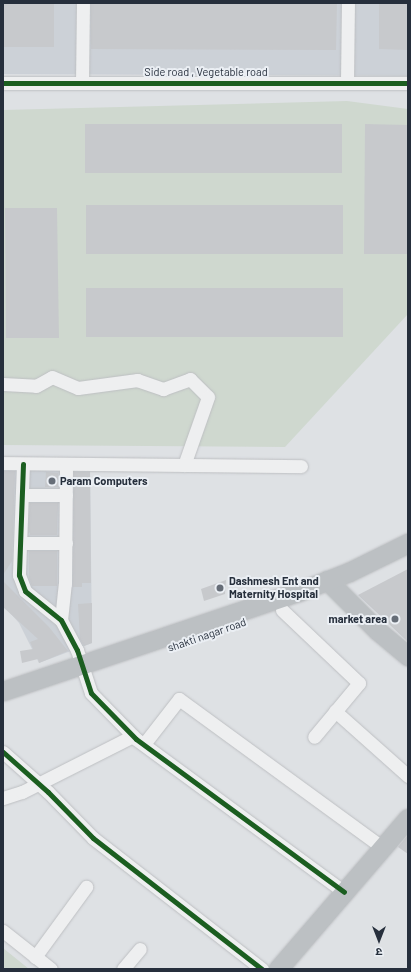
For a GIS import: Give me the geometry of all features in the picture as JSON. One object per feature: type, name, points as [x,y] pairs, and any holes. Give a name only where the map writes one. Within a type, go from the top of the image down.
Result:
[{"type":"main road","points":[[3,692],[85,670],[331,585],[408,543]]},
{"type":"main road","name":"shakti nagar road","points":[[3,704],[85,670],[282,610],[331,585],[408,558]]},
{"type":"main road","points":[[331,585],[408,656]]},
{"type":"main road","points":[[278,969],[408,818]]},
{"type":"street","points":[[82,82],[83,3]]},
{"type":"street","points":[[347,82],[348,3]]},
{"type":"street","name":"Side road , Vegetable road","points":[[3,83],[408,83]]},
{"type":"street","points":[[3,384],[36,386],[52,377],[78,388],[137,380],[163,389],[190,379],[208,397],[184,465]]},
{"type":"street","points":[[3,463],[301,466]]},
{"type":"street","points":[[23,464],[22,543],[19,575],[24,591],[61,620],[85,670],[91,693],[133,736],[344,892]]},
{"type":"street","points":[[61,620],[66,543],[66,464]]},
{"type":"street","points":[[22,495],[66,495]]},
{"type":"street","points":[[22,543],[66,543]]},
{"type":"street","points":[[282,610],[359,683],[314,737]]},
{"type":"street","points":[[144,744],[179,699],[382,847]]},
{"type":"street","points":[[335,712],[408,776]]},
{"type":"street","points":[[3,798],[22,792],[38,782],[133,736]]},
{"type":"street","points":[[3,752],[38,782],[93,838],[262,969]]},
{"type":"street","points":[[35,957],[86,887]]},
{"type":"street","points":[[3,931],[51,969]]},
{"type":"street","points":[[123,969],[140,949]]},
{"type":"shaded area","points":[[3,3],[408,3],[408,76],[3,74]]},
{"type":"shaded area","points":[[347,101],[408,109],[408,314],[285,447],[3,445],[3,110]]},
{"type":"shaded area","points":[[3,463],[90,464],[92,643],[39,663],[19,623],[3,605]]},
{"type":"shaded area","points":[[3,948],[29,969],[3,969]]},
{"type":"building","points":[[3,3],[54,3],[54,47],[3,47]]},
{"type":"building","points":[[91,3],[337,3],[336,50],[91,49]]},
{"type":"building","points":[[379,3],[408,3],[408,50],[379,49]]},
{"type":"building","points":[[85,124],[342,124],[342,173],[85,173]]},
{"type":"building","points":[[365,124],[408,125],[408,254],[364,254]]},
{"type":"building","points":[[86,205],[343,205],[343,254],[86,254]]},
{"type":"building","points":[[5,208],[57,208],[59,338],[6,338]]},
{"type":"building","points":[[86,288],[343,288],[343,337],[86,337]]},
{"type":"building","points":[[3,471],[15,471],[12,561],[3,575]]},
{"type":"building","name":"Param Computers","points":[[46,472],[58,473],[58,487],[45,487]]},
{"type":"building","points":[[74,472],[90,472],[91,583],[82,583],[82,587],[73,587]]},
{"type":"building","points":[[30,503],[58,503],[57,535],[30,535],[30,532],[28,534]]},
{"type":"building","points":[[29,551],[57,551],[57,586],[32,586],[29,578]]},
{"type":"building","name":"market area","points":[[408,569],[408,642],[358,595]]},
{"type":"building","points":[[226,580],[225,594],[204,601],[201,589]]},
{"type":"building","points":[[3,581],[49,627],[68,651],[39,663],[38,659],[22,663],[20,651],[33,649],[30,642],[38,639],[3,607]]},
{"type":"building","points":[[92,603],[92,643],[84,646],[80,639],[78,604]]},
{"type":"building","points":[[408,835],[408,854],[398,847]]},
{"type":"cycle path","points":[[3,83],[408,83]]},
{"type":"cycle path","points":[[23,464],[19,575],[25,591],[61,620],[77,650],[91,693],[136,739],[344,892]]},
{"type":"cycle path","points":[[3,752],[48,792],[93,838],[262,969]]},
{"type":"place","name":"Param Computers","points":[[52,481]]},
{"type":"place","name":"Dashmesh Ent and Maternity Hospital","points":[[220,588]]},
{"type":"place","name":"market area","points":[[395,619]]}]
